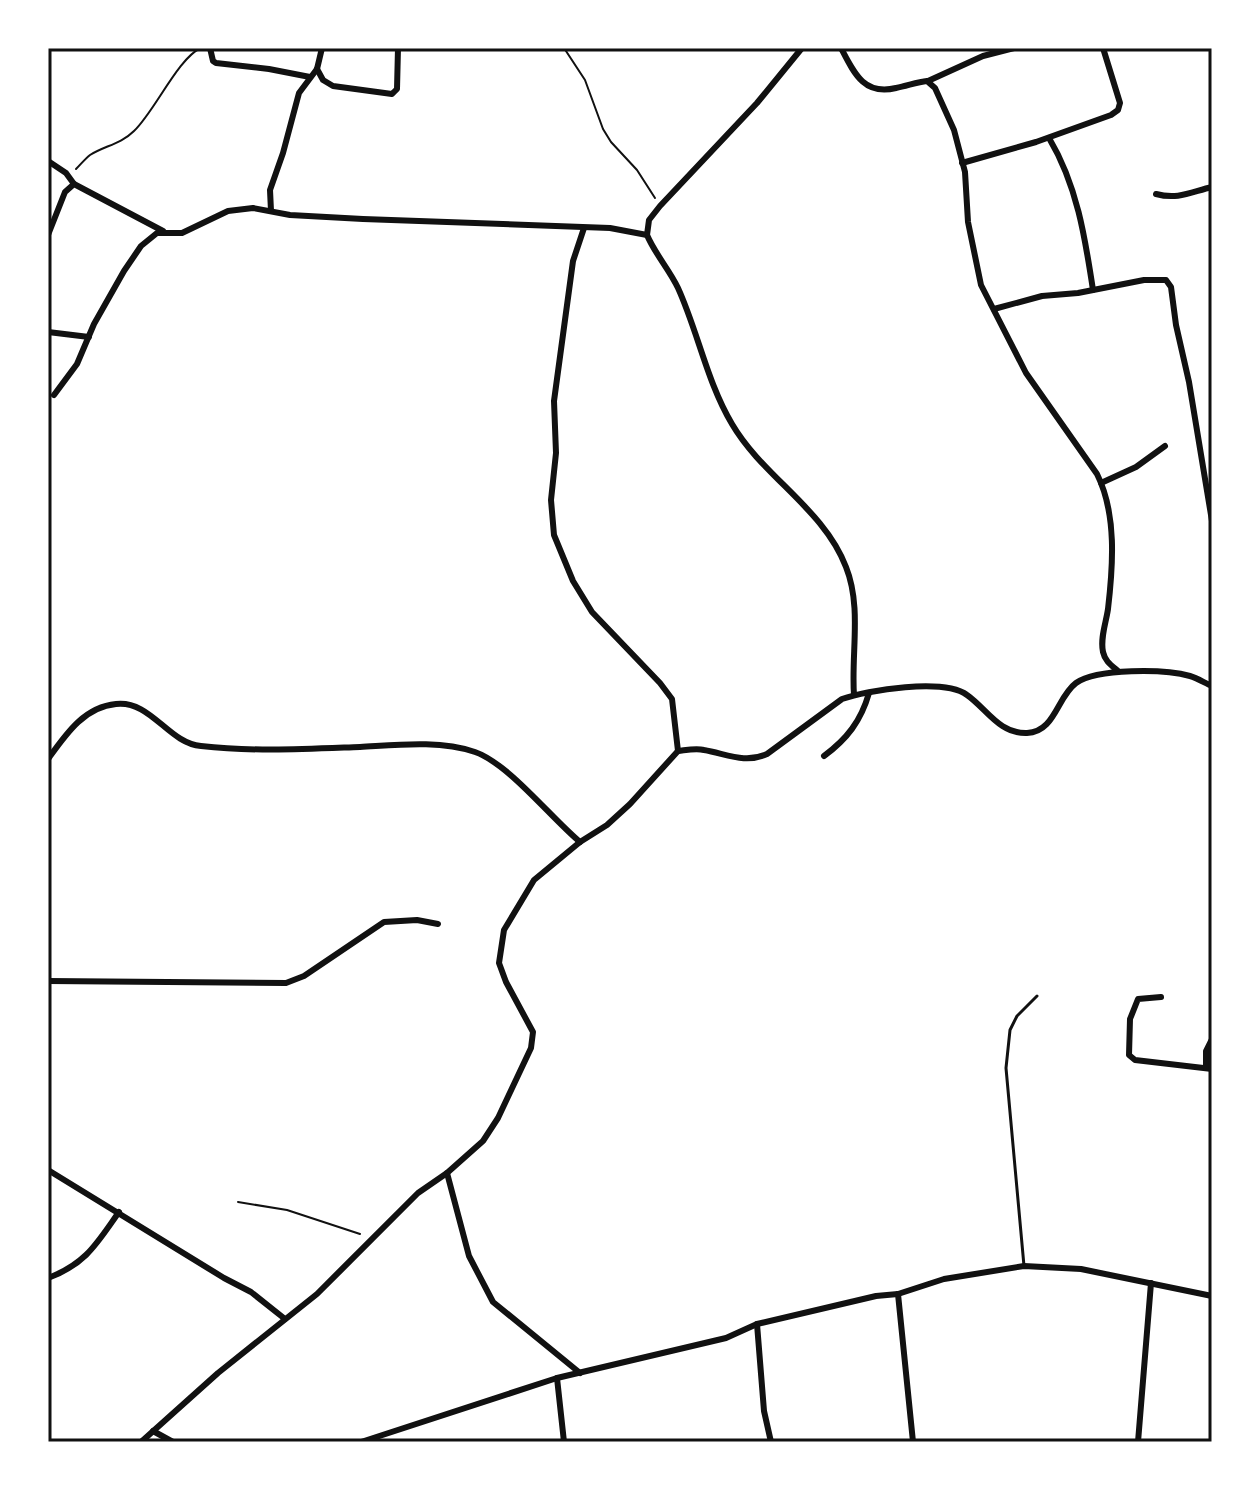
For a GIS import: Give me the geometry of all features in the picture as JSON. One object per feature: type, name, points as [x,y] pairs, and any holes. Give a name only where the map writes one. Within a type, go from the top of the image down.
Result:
[{"type":"street","points":[[210,48],[216,63],[310,77]]},
{"type":"street","points":[[271,211],[270,190],[299,93],[317,69],[322,48]]},
{"type":"street","points":[[317,69],[327,84],[392,94],[397,89],[398,48]]},
{"type":"street","points":[[802,48],[757,103],[660,206],[649,220],[647,235],[678,287],[713,384],[731,423],[752,455],[816,519],[845,564],[853,605],[854,695]]},
{"type":"street","points":[[841,48],[857,77],[871,89],[884,90],[927,81],[983,56],[1014,48]]},
{"type":"street","points":[[962,163],[1049,138],[1118,110],[1120,103],[1103,48]]},
{"type":"street","points":[[927,81],[935,88],[954,130],[962,163],[978,275],[1026,373],[1101,483],[1109,513],[1112,544],[1103,648],[1106,662],[1118,671]]},
{"type":"street","points":[[1049,138],[1065,168],[1080,212],[1093,290]]},
{"type":"street","points":[[48,161],[68,175],[74,184],[163,231],[182,233],[241,208],[363,219],[610,228],[647,235]]},
{"type":"street","points":[[48,235],[60,200],[74,184]]},
{"type":"street","points":[[1156,194],[1184,196],[1212,187]]},
{"type":"street","points":[[584,228],[573,261],[554,401],[556,453],[551,500],[554,535],[573,581],[592,612],[672,699],[678,751]]},
{"type":"street","points":[[54,395],[77,364],[124,271],[141,246],[163,231]]},
{"type":"street","points":[[994,309],[1042,296],[1144,280],[1166,280],[1171,287],[1176,325],[1209,473],[1208,504],[1212,521]]},
{"type":"street","points":[[48,332],[89,337]]},
{"type":"street","points":[[1101,483],[1136,467],[1165,446]]},
{"type":"street","points":[[141,1442],[218,1373],[317,1294],[418,1193],[447,1173],[483,1141],[498,1118],[531,1048],[533,1032],[499,963],[504,930],[534,880],[580,842],[607,825],[678,751],[700,749],[747,760],[756,759],[842,699],[869,693],[936,685],[952,689],[966,693],[992,719],[1010,730],[1029,733],[1046,727],[1069,689],[1078,681],[1118,671],[1149,671],[1190,676],[1212,686]]},
{"type":"street","points":[[824,756],[853,729],[861,717],[869,693]]},
{"type":"street","points":[[48,759],[87,713],[99,707],[128,704],[146,712],[175,736],[199,746],[289,751],[406,745],[455,747],[483,756],[501,767],[580,842]]},
{"type":"street","points":[[48,981],[286,983],[304,976],[384,922],[417,920],[438,924]]},
{"type":"street","points":[[1161,997],[1138,999],[1130,1019],[1129,1055],[1135,1060],[1209,1069],[1206,1051],[1212,1039]]},
{"type":"street","points":[[48,1170],[251,1292],[285,1319]]},
{"type":"street","points":[[447,1173],[469,1256],[493,1302],[580,1373]]},
{"type":"street","points":[[48,1278],[67,1271],[88,1256],[119,1212]]},
{"type":"street","points":[[361,1442],[557,1378],[726,1338],[757,1324],[876,1296],[898,1294],[944,1279],[1024,1266],[1081,1269],[1212,1296]]},
{"type":"street","points":[[1138,1442],[1151,1283]]},
{"type":"street","points":[[898,1294],[913,1442]]},
{"type":"street","points":[[757,1324],[764,1411],[771,1442]]},
{"type":"street","points":[[557,1378],[564,1442]]},
{"type":"street","points":[[153,1431],[173,1442]]},
{"type":"lane","points":[[1024,1266],[1006,1068],[1010,1030],[1017,1016],[1037,996]]},
{"type":"path","points":[[68,175],[88,157],[135,131],[186,57],[202,48]]},
{"type":"path","points":[[564,48],[585,80],[603,129],[637,170],[660,206]]},
{"type":"path","points":[[238,1202],[299,1214],[373,1239]]}]
